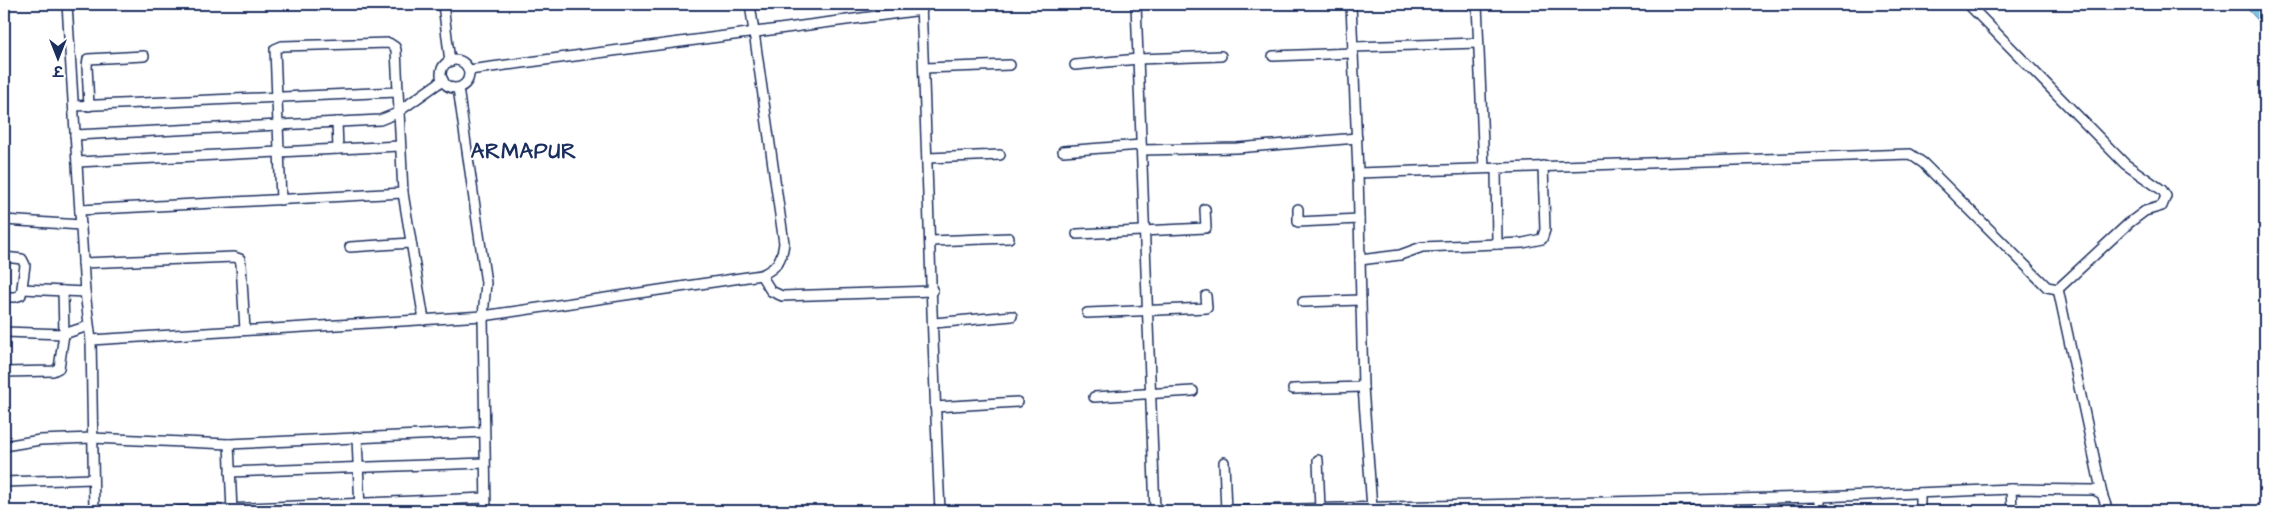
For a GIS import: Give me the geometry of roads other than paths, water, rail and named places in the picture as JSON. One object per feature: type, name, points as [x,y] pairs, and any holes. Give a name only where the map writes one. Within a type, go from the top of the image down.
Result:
[{"type":"street","points":[[67,4],[83,263],[90,340],[94,511]]},
{"type":"street","points":[[443,4],[450,62]]},
{"type":"street","points":[[90,340],[483,316],[761,275],[774,269],[782,258],[784,244],[750,4]]},
{"type":"street","points":[[1136,4],[1156,511]]},
{"type":"street","points":[[1351,4],[1357,138],[1363,387],[1372,508]]},
{"type":"street","points":[[1477,4],[1484,168]]},
{"type":"street","points":[[1968,4],[2125,164],[2162,190],[2166,196],[2162,206],[2145,211],[2129,223],[2058,289]]},
{"type":"street","points":[[468,70],[754,32],[922,7],[940,511]]},
{"type":"street","points":[[1273,56],[1478,43]]},
{"type":"street","points":[[281,200],[275,49],[282,46],[389,44],[395,47],[403,193],[424,320]]},
{"type":"street","points":[[88,106],[88,58],[144,56]]},
{"type":"street","points":[[1075,65],[1138,59],[1221,56]]},
{"type":"street","points":[[450,62],[463,63],[468,70],[466,83],[458,88],[449,87],[443,80],[444,67],[450,62]]},
{"type":"street","points":[[924,68],[1010,65]]},
{"type":"street","points":[[75,134],[380,120],[398,112],[443,80]]},
{"type":"street","points":[[458,88],[486,284],[483,316],[483,432],[486,511]]},
{"type":"street","points":[[74,106],[397,92]]},
{"type":"street","points":[[337,122],[338,150]]},
{"type":"street","points":[[1063,151],[1141,148],[1237,148],[1357,138]]},
{"type":"street","points":[[77,162],[400,146]]},
{"type":"street","points":[[1358,173],[1910,154],[1923,163],[2047,287],[2058,289]]},
{"type":"street","points":[[928,158],[1000,155]]},
{"type":"street","points":[[1360,260],[1400,255],[1422,247],[1537,241],[1544,235],[1543,166]]},
{"type":"street","points":[[1496,168],[1497,244]]},
{"type":"street","points":[[80,210],[403,193]]},
{"type":"street","points":[[1077,234],[1206,228],[1205,209]]},
{"type":"street","points":[[1298,209],[1298,222],[1359,219]]},
{"type":"street","points":[[4,220],[81,225]]},
{"type":"street","points":[[931,241],[1009,238]]},
{"type":"street","points":[[350,247],[411,244]]},
{"type":"street","points":[[4,257],[18,258],[24,261],[23,289],[18,296],[4,297]]},
{"type":"street","points":[[83,263],[234,257],[240,259],[246,330]]},
{"type":"street","points":[[761,275],[772,291],[782,296],[933,291]]},
{"type":"street","points":[[23,289],[85,292]]},
{"type":"street","points":[[2058,289],[2102,494],[2108,511]]},
{"type":"street","points":[[4,372],[56,370],[60,365],[64,334],[63,291]]},
{"type":"street","points":[[1087,313],[1207,308],[1206,296]]},
{"type":"street","points":[[1303,302],[1361,300]]},
{"type":"street","points":[[934,323],[1012,316]]},
{"type":"street","points":[[4,332],[64,334],[88,326]]},
{"type":"street","points":[[1293,389],[1363,387]]},
{"type":"street","points":[[1094,397],[1193,391]]},
{"type":"street","points":[[935,407],[1017,402]]},
{"type":"street","points":[[4,446],[40,440],[92,438],[229,444],[483,432]]},
{"type":"street","points":[[357,437],[360,508]]},
{"type":"street","points":[[229,444],[232,510]]},
{"type":"street","points":[[1318,460],[1320,509]]},
{"type":"street","points":[[1224,462],[1226,511]]},
{"type":"street","points":[[230,472],[484,463]]},
{"type":"street","points":[[4,482],[93,479]]},
{"type":"street","points":[[1214,511],[1640,506],[1729,499],[2011,490],[2094,490],[2102,494]]},
{"type":"street","points":[[2011,490],[2012,511]]},
{"type":"street","points":[[1920,493],[1920,511]]},
{"type":"street","points":[[1820,497],[1820,511]]},
{"type":"street","points":[[179,511],[360,508],[485,498]]},
{"type":"street","points":[[1729,499],[1729,511]]},
{"type":"water","points":[[2243,4],[2265,4],[2265,28]]},
{"type":"district","name":"ARMAPUR","points":[[524,151]]}]
